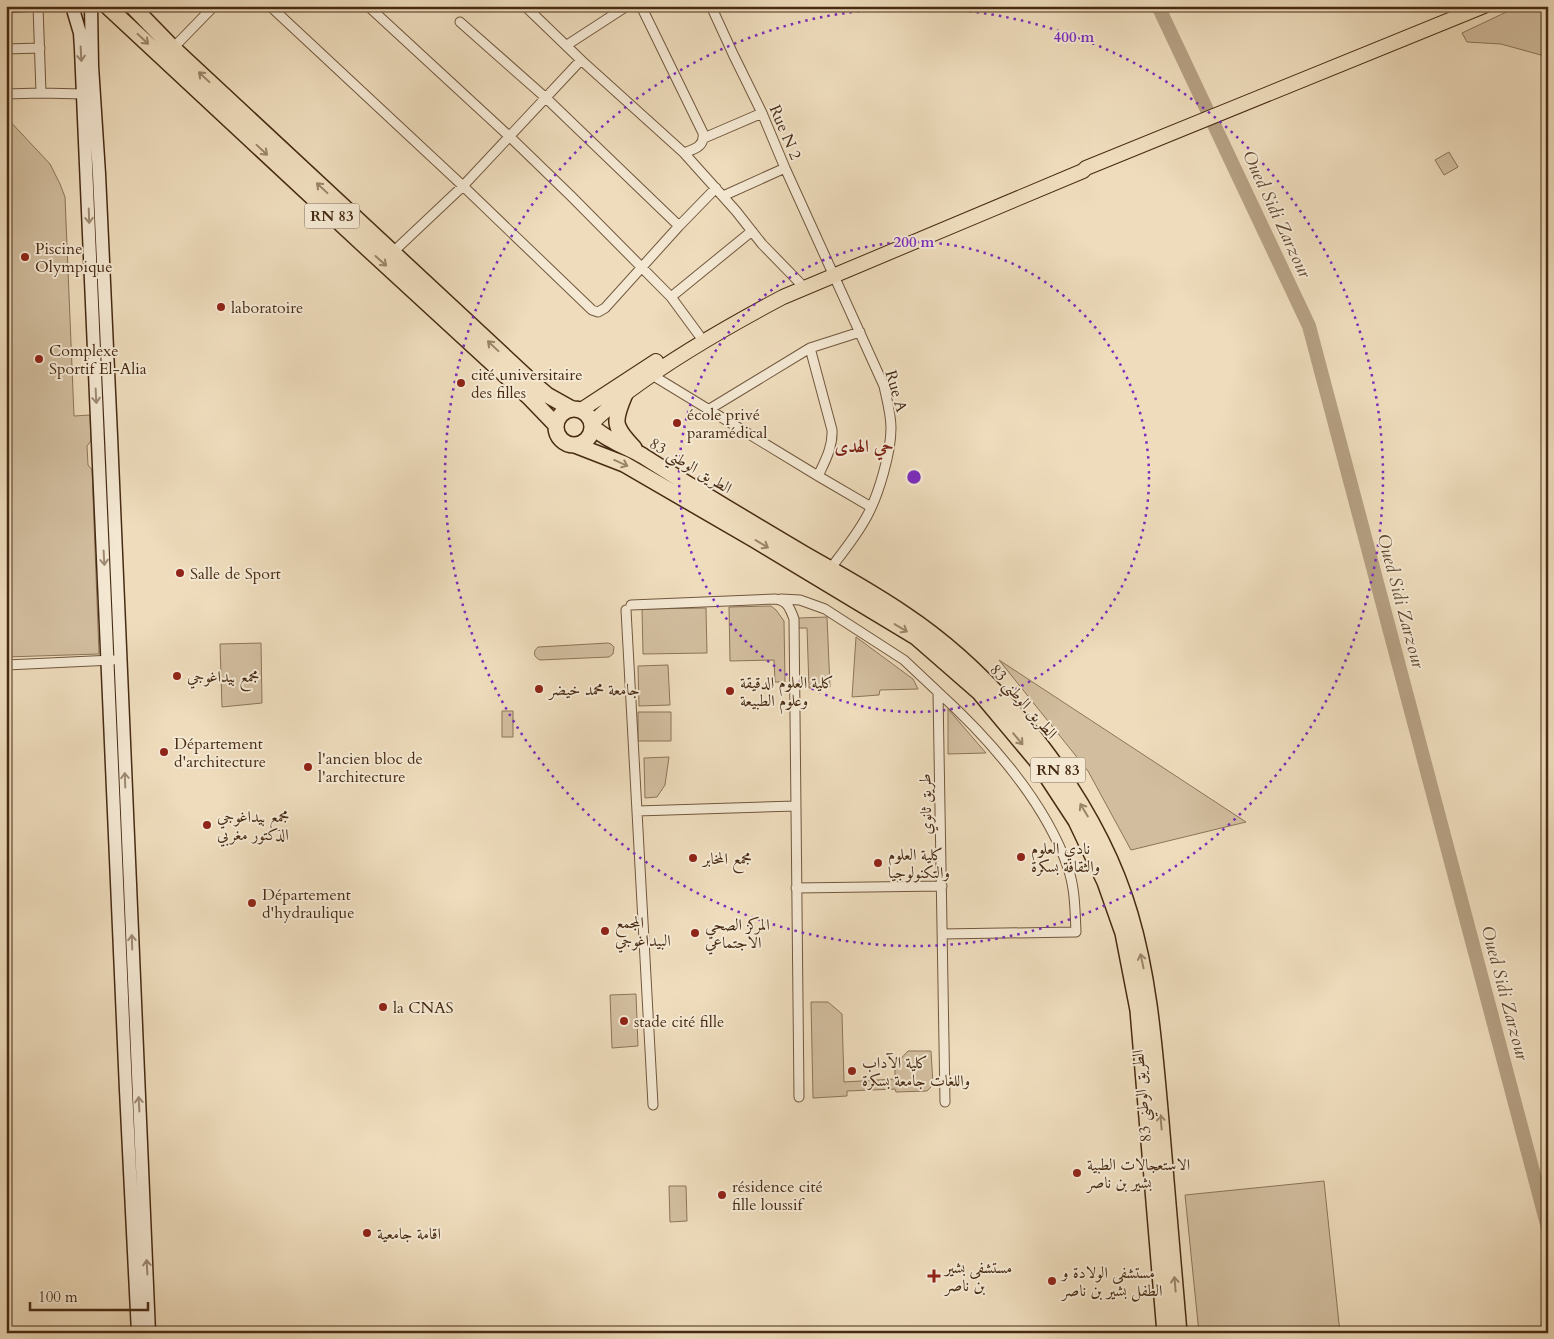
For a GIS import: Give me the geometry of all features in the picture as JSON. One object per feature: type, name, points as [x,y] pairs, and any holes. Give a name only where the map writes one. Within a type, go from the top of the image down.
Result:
[{"type":"highway","name":"RN 83","points":[[108,6],[530,398],[556,425]]},
{"type":"highway","name":"RN 83","points":[[132,6],[173,48],[540,389],[555,400],[576,410]]},
{"type":"highway","points":[[625,394],[617,412],[620,433],[640,455]]},
{"type":"highway","points":[[576,410],[588,416],[592,425],[589,437],[581,444],[575,445],[566,443],[560,438],[556,425],[562,413],[576,410]]},
{"type":"highway","name":"الطريق الوطني 83","points":[[592,425],[610,440],[640,455],[905,614],[943,642],[977,673],[1020,720],[1043,748],[1073,792],[1104,848],[1130,911],[1146,978],[1154,1042],[1179,1333]]},
{"type":"highway","name":"الطريق الوطني 83","points":[[575,445],[624,464],[916,637],[979,692],[1041,767],[1076,821],[1105,882],[1123,933],[1138,1010],[1165,1333]]},
{"type":"main road","points":[[72,6],[80,33],[149,1333]]},
{"type":"main road","points":[[91,6],[92,66],[99,174],[126,1090],[138,1333]]},
{"type":"main road","points":[[592,425],[625,394],[652,375],[745,317],[833,272],[1081,167],[1086,168],[1484,6]]},
{"type":"main road","points":[[576,410],[754,304],[800,283],[833,272]]},
{"type":"street","points":[[6,8],[38,6],[41,93]]},
{"type":"street","points":[[173,48],[214,6]]},
{"type":"street","points":[[270,6],[463,186],[592,310],[598,312],[603,310],[678,226],[716,188]]},
{"type":"street","points":[[368,6],[571,196],[671,297],[700,335]]},
{"type":"street","points":[[525,6],[581,60],[684,153],[723,196],[762,244],[800,283]]},
{"type":"street","points":[[567,45],[627,6]]},
{"type":"street","points":[[641,6],[701,128],[704,138],[702,144],[684,153]]},
{"type":"street","name":"Rue N 2","points":[[711,6],[732,54],[762,112],[785,168],[833,272]]},
{"type":"street","points":[[460,22],[546,98],[678,226]]},
{"type":"street","points":[[6,50],[40,48]]},
{"type":"street","points":[[392,253],[463,186],[581,60]]},
{"type":"street","points":[[6,94],[83,94]]},
{"type":"street","points":[[704,138],[762,112]]},
{"type":"street","points":[[723,196],[785,168]]},
{"type":"street","points":[[671,297],[752,231]]},
{"type":"street","name":"Rue A","points":[[830,569],[867,517],[876,496],[886,460],[891,428],[884,386],[833,272]]},
{"type":"street","points":[[708,410],[810,348],[860,332]]},
{"type":"street","points":[[810,348],[832,430],[830,449],[818,476]]},
{"type":"street","points":[[652,375],[871,507]]},
{"type":"street","points":[[782,599],[790,606],[794,619],[799,1097]]},
{"type":"street","points":[[652,1105],[628,607],[782,599],[800,600],[824,609],[904,660],[956,708],[1020,781],[1054,832],[1069,869],[1074,894],[1076,932],[942,934]]},
{"type":"street","points":[[6,665],[114,660]]},
{"type":"street","name":"طريق ثانوي","points":[[938,692],[945,1102]]},
{"type":"street","points":[[637,811],[796,806]]},
{"type":"street","points":[[796,888],[942,886]]},
{"type":"shaded area","points":[[1519,6],[1548,6],[1548,57],[1501,44],[1467,42],[1462,33]]},
{"type":"shaded area","name":"Complexe Sportif El-Alia","points":[[6,117],[50,164],[65,197],[74,416],[90,415],[91,441],[87,446],[88,465],[92,470],[99,654],[6,657]]},
{"type":"shaded area","points":[[1449,152],[1458,167],[1444,175],[1435,160]]},
{"type":"shaded area","points":[[771,606],[784,621],[785,682],[775,682],[774,660],[730,661],[729,607]]},
{"type":"shaded area","points":[[706,608],[707,653],[643,654],[642,609]]},
{"type":"shaded area","points":[[827,617],[830,687],[809,688],[807,628],[798,628],[798,618]]},
{"type":"shaded area","points":[[856,637],[913,679],[918,689],[880,690],[879,695],[852,697]]},
{"type":"shaded area","points":[[261,643],[262,703],[222,707],[220,644]]},
{"type":"shaded area","points":[[608,643],[614,647],[613,654],[609,657],[540,660],[534,654],[538,647]]},
{"type":"shaded area","points":[[999,660],[1246,822],[1131,850],[1088,771]]},
{"type":"shaded area","points":[[668,665],[670,705],[639,706],[638,666]]},
{"type":"shaded area","points":[[948,709],[986,753],[948,754]]},
{"type":"shaded area","points":[[502,711],[513,711],[513,737],[502,737]]},
{"type":"shaded area","points":[[638,712],[671,712],[671,741],[638,741]]},
{"type":"shaded area","points":[[669,757],[665,785],[657,797],[645,798],[644,758]]},
{"type":"shaded area","name":"stade cité fille","points":[[636,994],[638,1046],[612,1048],[610,995]]},
{"type":"shaded area","points":[[811,1002],[828,1002],[842,1014],[844,1082],[895,1079],[895,1065],[908,1051],[931,1051],[933,1085],[927,1091],[896,1092],[895,1089],[847,1091],[847,1096],[813,1098]]},
{"type":"shaded area","points":[[1324,1181],[1340,1333],[1199,1333],[1185,1195]]},
{"type":"shaded area","points":[[669,1186],[686,1186],[687,1221],[670,1222]]},
{"type":"waterway","name":"Oued Sidi Zarzour","points":[[1158,6],[1309,326],[1548,1228]]},
{"type":"waterway","name":"Oued Sidi Zarzour","points":[[1546,1333],[1548,1324]]},
{"type":"place","name":"Piscine Olympique","points":[[25,257]]},
{"type":"place","name":"laboratoire","points":[[221,307]]},
{"type":"place","name":"Complexe Sportif El-Alia","points":[[39,359]]},
{"type":"place","name":"cité universitaire des filles","points":[[461,383]]},
{"type":"place","name":"école privé paramédical","points":[[677,423]]},
{"type":"place","name":"Salle de Sport","points":[[180,573]]},
{"type":"place","name":"مجمع بيداغوجي","points":[[177,676]]},
{"type":"place","name":"جامعة محمد خيضر","points":[[539,689]]},
{"type":"place","name":"كلية العلوم الدقيقة وعلوم الطبيعة","points":[[730,691]]},
{"type":"place","name":"Département d'architecture","points":[[164,752]]},
{"type":"place","name":"l'ancien bloc de l'architecture","points":[[308,767]]},
{"type":"place","name":"مجمع بيداغوجي الدكتور مغربي","points":[[207,825]]},
{"type":"place","name":"نادي العلوم والثقافة بسكرة","points":[[1021,857]]},
{"type":"place","name":"مجمع المخابر","points":[[693,858]]},
{"type":"place","name":"كلية العلوم والتكنولوجيا","points":[[878,863]]},
{"type":"place","name":"Département d'hydraulique","points":[[252,903]]},
{"type":"place","name":"المجمع البيداغوجي","points":[[605,931]]},
{"type":"place","name":"المركز الصحي الاجتماعي","points":[[695,933]]},
{"type":"place","name":"la CNAS","points":[[383,1007]]},
{"type":"place","name":"stade cité fille","points":[[624,1021]]},
{"type":"place","name":"كلية الآداب واللغات جامعة بسكرة","points":[[852,1071]]},
{"type":"place","name":"الاستعجالات الطبية بشير بن ناصر","points":[[1077,1173]]},
{"type":"place","name":"résidence cité fille loussif","points":[[722,1195]]},
{"type":"place","name":"اقامة جامعية","points":[[367,1233]]},
{"type":"place","name":"مستشفى بشير بن ناصر","points":[[934,1276]]},
{"type":"place","name":"مستشفى الولادة و الطفل بشير بن ناصر","points":[[1052,1281]]},
{"type":"district","name":"حي الهدى","points":[[864,446]]}]
